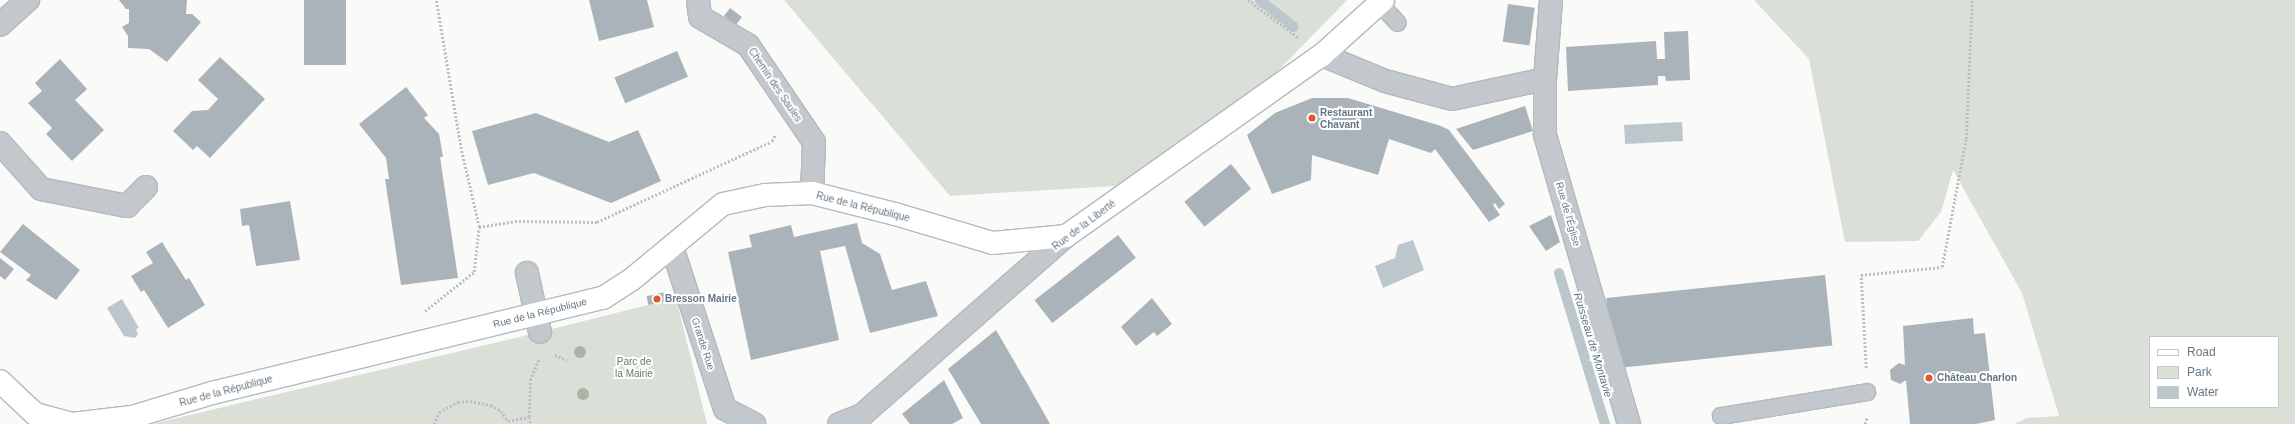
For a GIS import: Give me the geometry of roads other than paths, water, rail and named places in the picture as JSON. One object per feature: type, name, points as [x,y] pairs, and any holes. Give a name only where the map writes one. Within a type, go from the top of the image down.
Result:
[{"type":"street","points":[[0,25],[28,0]]},
{"type":"street","name":"Chemin des Saules","points":[[698,0],[700,17],[748,45],[814,142],[812,193]]},
{"type":"street","name":"Rue de l'Église","points":[[1551,0],[1545,79],[1545,135],[1629,424]]},
{"type":"street","name":"Rue de la Liberté","points":[[839,424],[862,415],[1066,236],[1322,55],[1382,2]]},
{"type":"street","points":[[1322,55],[1385,81],[1452,99],[1545,79]]},
{"type":"street","points":[[0,143],[41,189],[127,206],[146,187]]},
{"type":"street","name":"Rue de la République","points":[[0,381],[33,419],[72,424],[132,417],[212,393],[538,324],[603,298],[632,280],[723,204],[765,196],[812,193],[895,214],[993,243],[1066,236]]},
{"type":"street","name":"Grande Rue","points":[[672,247],[725,409],[754,424]]},
{"type":"street","points":[[527,273],[538,324]]},
{"type":"lane","points":[[1382,2],[1398,23]]},
{"type":"lane","points":[[1721,416],[1867,392]]},
{"type":"water","points":[[1682,122],[1683,141],[1625,144],[1624,125]]},
{"type":"water","points":[[1413,240],[1424,270],[1383,288],[1375,266],[1395,258],[1398,245]]},
{"type":"water","points":[[122,299],[139,328],[136,329],[138,334],[135,338],[124,336],[107,308]]},
{"type":"waterway","name":"Ruisseau de Montavie","points":[[1260,0],[1294,27]]},
{"type":"waterway","name":"Ruisseau de Montavie","points":[[1559,273],[1605,424]]},
{"type":"place","name":"Restaurant Chavant","points":[[1312,118]]},
{"type":"place","name":"Bresson Mairie","points":[[657,299]]},
{"type":"place","name":"Château Charlon","points":[[1929,378]]},
{"type":"park label","name":"Parc de la Mairie","points":[[634,366]]}]
